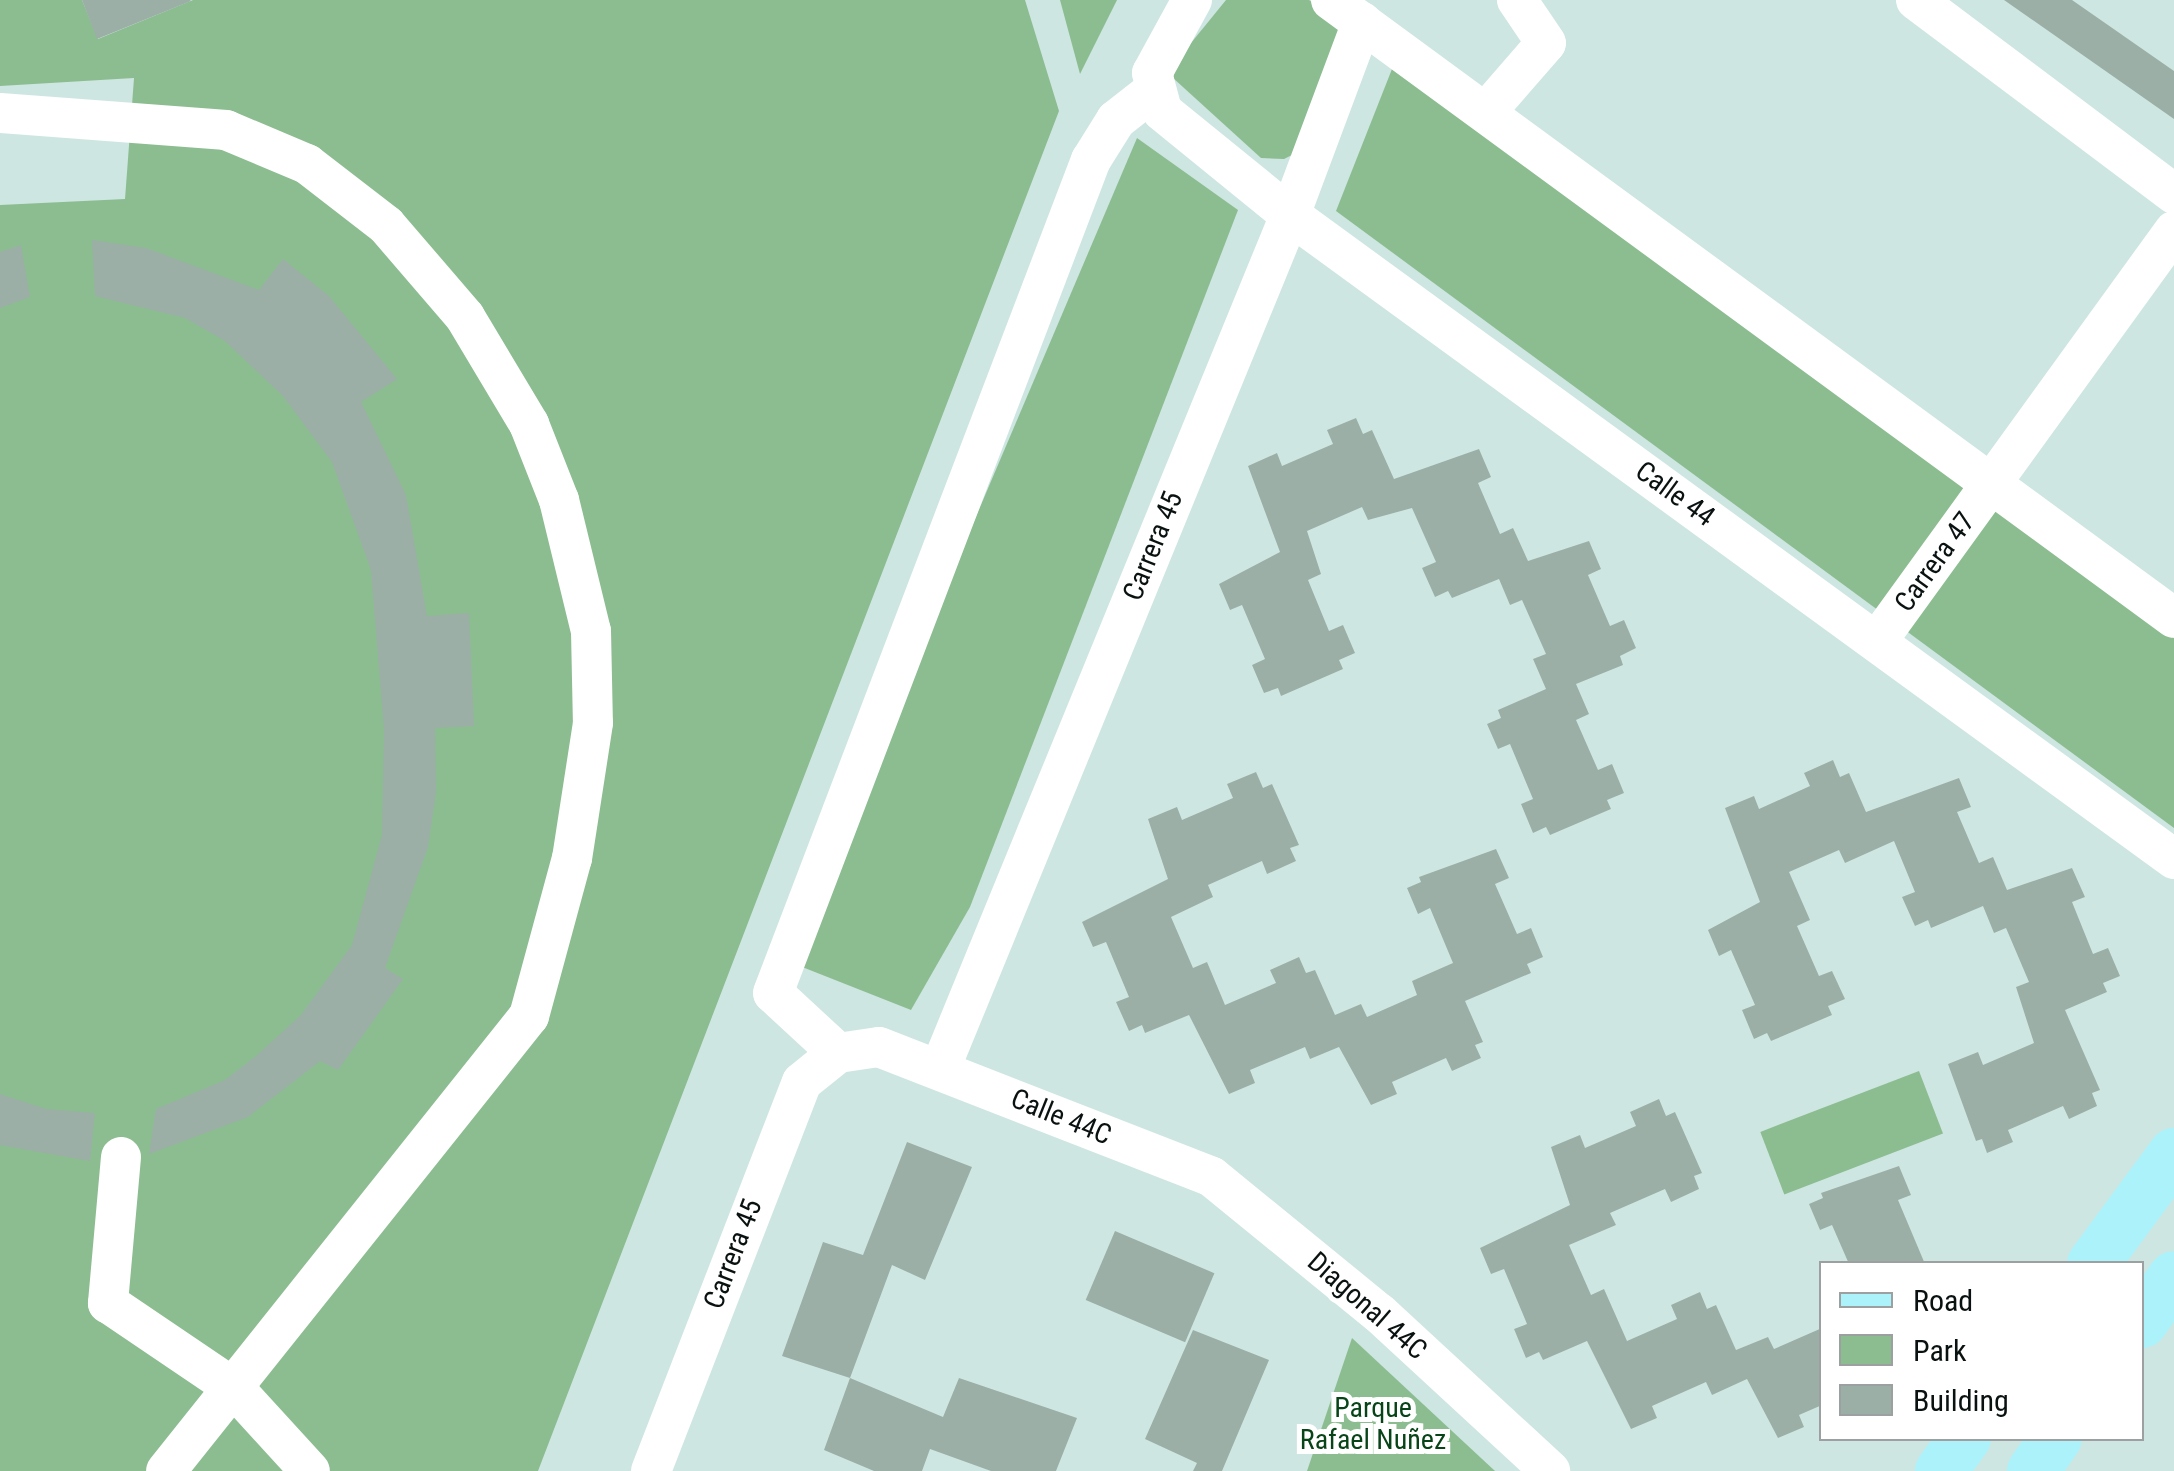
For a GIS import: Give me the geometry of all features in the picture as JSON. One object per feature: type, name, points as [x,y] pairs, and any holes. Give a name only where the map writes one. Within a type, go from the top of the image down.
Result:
[{"type":"main road","points":[[2095,1261],[2174,1154]]},
{"type":"main road","points":[[2144,1319],[2174,1277]]},
{"type":"main road","points":[[1941,1471],[1963,1441]]},
{"type":"main road","points":[[2033,1471],[2054,1441]]},
{"type":"street","points":[[838,1053],[773,993],[1091,160],[1116,120],[1153,92],[1158,56],[1192,0]]},
{"type":"street","points":[[1916,0],[2174,194]]},
{"type":"street","points":[[1486,112],[1546,43],[1520,1]]},
{"type":"street","points":[[1347,11],[2174,618]]},
{"type":"street","name":"Carrera 45","points":[[940,1069],[1290,215],[1347,11]]},
{"type":"street","name":"Calle 44","points":[[1153,92],[1179,125],[1290,215],[1878,640],[2174,860]]},
{"type":"street","points":[[0,112],[226,130],[307,164],[386,225],[465,317],[529,424],[559,500],[590,631],[593,722],[572,858],[529,1016],[166,1471]]},
{"type":"street","name":"Carrera 47","points":[[1878,640],[2174,230]]},
{"type":"street","name":"Calle 44C","points":[[838,1053],[879,1047],[940,1069],[1212,1177],[1272,1223]]},
{"type":"street","name":"Carrera 45","points":[[651,1471],[790,1105],[802,1082],[838,1053]]},
{"type":"street","points":[[122,1157],[108,1303],[235,1389],[310,1471]]},
{"type":"street","name":"Diagonal 44C","points":[[1272,1223],[1550,1471]]},
{"type":"green space","points":[[0,0],[82,0],[98,39],[193,0],[1025,0],[1059,111],[538,1471],[0,1471],[0,205],[125,199],[134,78],[0,86]]},
{"type":"green space","points":[[1060,0],[1117,0],[1080,74]]},
{"type":"green space","points":[[1226,0],[1309,0],[1346,26],[1292,155],[1284,159],[1261,158],[1173,78],[1178,59]]},
{"type":"green space","points":[[1392,69],[2174,638],[2174,828],[1336,211]]},
{"type":"green space","points":[[1137,138],[1238,210],[970,907],[911,1010],[787,961]]},
{"type":"green space","points":[[1919,1071],[1943,1134],[1784,1194],[1760,1132]]},
{"type":"green space","name":"Parque Rafael Nuñez","points":[[1352,1338],[1495,1471],[1307,1471]]},
{"type":"building","points":[[82,0],[190,0],[191,1],[97,39]]},
{"type":"building","points":[[2004,0],[2072,0],[2174,71],[2174,119]]},
{"type":"building","points":[[92,240],[146,248],[259,290],[283,259],[329,296],[397,379],[361,402],[406,495],[427,616],[469,613],[474,726],[435,728],[436,792],[428,847],[385,968],[403,979],[338,1070],[320,1061],[248,1117],[149,1154],[156,1109],[225,1080],[256,1056],[301,1015],[352,945],[382,835],[384,730],[371,570],[332,462],[283,396],[225,341],[185,318],[95,296]]},
{"type":"building","points":[[21,245],[30,297],[0,308],[0,252]]},
{"type":"building","points":[[1356,418],[1363,434],[1372,430],[1394,479],[1479,449],[1491,477],[1478,483],[1500,534],[1513,528],[1528,561],[1589,541],[1601,569],[1588,575],[1610,626],[1624,620],[1636,648],[1620,656],[1623,665],[1576,684],[1589,714],[1576,720],[1598,770],[1612,764],[1624,793],[1607,800],[1611,809],[1550,835],[1546,827],[1533,833],[1521,804],[1533,799],[1510,744],[1498,749],[1487,724],[1501,718],[1498,710],[1546,689],[1533,659],[1546,654],[1522,600],[1510,605],[1499,579],[1452,598],[1448,591],[1435,597],[1422,568],[1436,562],[1412,508],[1368,520],[1362,507],[1307,531],[1321,574],[1308,580],[1329,631],[1343,625],[1355,653],[1339,660],[1343,669],[1281,696],[1278,688],[1264,693],[1252,665],[1265,659],[1242,605],[1230,610],[1219,584],[1280,552],[1248,466],[1277,453],[1282,466],[1333,444],[1327,430]]},
{"type":"building","points":[[1833,760],[1840,777],[1849,773],[1866,812],[1959,778],[1971,807],[1957,812],[1979,863],[1993,857],[2007,890],[2072,868],[2085,897],[2072,902],[2093,954],[2108,948],[2120,976],[2103,983],[2107,992],[2065,1010],[2100,1090],[2092,1093],[2097,1106],[2069,1119],[2063,1106],[2008,1130],[2013,1142],[1987,1153],[1982,1139],[1976,1141],[1948,1064],[1978,1052],[1983,1065],[2034,1043],[2016,987],[2029,982],[2006,928],[1994,933],[1983,906],[1931,928],[1928,920],[1915,926],[1902,897],[1915,892],[1894,841],[1845,863],[1839,850],[1789,872],[1810,920],[1797,926],[1819,976],[1832,971],[1845,999],[1828,1006],[1832,1015],[1771,1041],[1767,1033],[1754,1039],[1742,1010],[1755,1005],[1731,950],[1719,956],[1708,930],[1760,902],[1725,808],[1754,796],[1759,809],[1810,786],[1804,773]]},
{"type":"building","points":[[1256,772],[1263,788],[1272,784],[1299,845],[1290,848],[1296,861],[1267,874],[1262,861],[1208,885],[1213,897],[1171,917],[1193,968],[1207,962],[1225,1005],[1276,983],[1270,970],[1299,957],[1306,973],[1315,970],[1335,1015],[1361,1004],[1367,1017],[1417,995],[1412,981],[1453,963],[1430,908],[1418,914],[1407,888],[1421,882],[1419,877],[1496,849],[1509,878],[1495,884],[1517,934],[1531,928],[1543,957],[1527,964],[1531,973],[1465,1001],[1483,1042],[1475,1045],[1481,1058],[1452,1071],[1446,1058],[1392,1082],[1397,1094],[1371,1105],[1339,1047],[1310,1059],[1305,1047],[1250,1070],[1255,1083],[1229,1094],[1189,1015],[1145,1033],[1142,1025],[1129,1031],[1116,1002],[1129,997],[1106,942],[1093,947],[1082,922],[1168,879],[1148,819],[1177,807],[1182,820],[1233,798],[1227,784]]},
{"type":"building","points":[[0,1094],[46,1109],[95,1113],[90,1161],[0,1145]]},
{"type":"building","points":[[1659,1099],[1666,1116],[1675,1112],[1702,1173],[1694,1176],[1699,1189],[1671,1202],[1665,1189],[1610,1213],[1616,1225],[1569,1245],[1591,1295],[1604,1289],[1627,1341],[1677,1319],[1671,1305],[1700,1292],[1707,1309],[1716,1305],[1736,1350],[1768,1337],[1774,1349],[1819,1329],[1819,1406],[1799,1415],[1804,1427],[1778,1438],[1747,1379],[1712,1395],[1706,1382],[1652,1406],[1657,1418],[1631,1429],[1587,1341],[1543,1360],[1539,1352],[1526,1358],[1514,1329],[1527,1324],[1504,1269],[1491,1274],[1480,1248],[1570,1205],[1551,1147],[1580,1135],[1585,1148],[1636,1126],[1630,1112]]},
{"type":"building","points":[[907,1142],[972,1167],[925,1280],[892,1265],[850,1378],[782,1356],[823,1242],[863,1255]]},
{"type":"building","points":[[1899,1166],[1911,1195],[1898,1200],[1924,1261],[1848,1261],[1832,1225],[1820,1230],[1809,1204],[1823,1198],[1821,1193]]},
{"type":"building","points":[[1115,1231],[1214,1273],[1185,1342],[1086,1300]]},
{"type":"building","points":[[1193,1330],[1269,1360],[1222,1471],[1193,1471],[1197,1463],[1145,1439]]},
{"type":"building","points":[[850,1378],[943,1417],[959,1378],[1077,1418],[1056,1471],[991,1471],[930,1449],[922,1471],[874,1471],[824,1450]]}]
